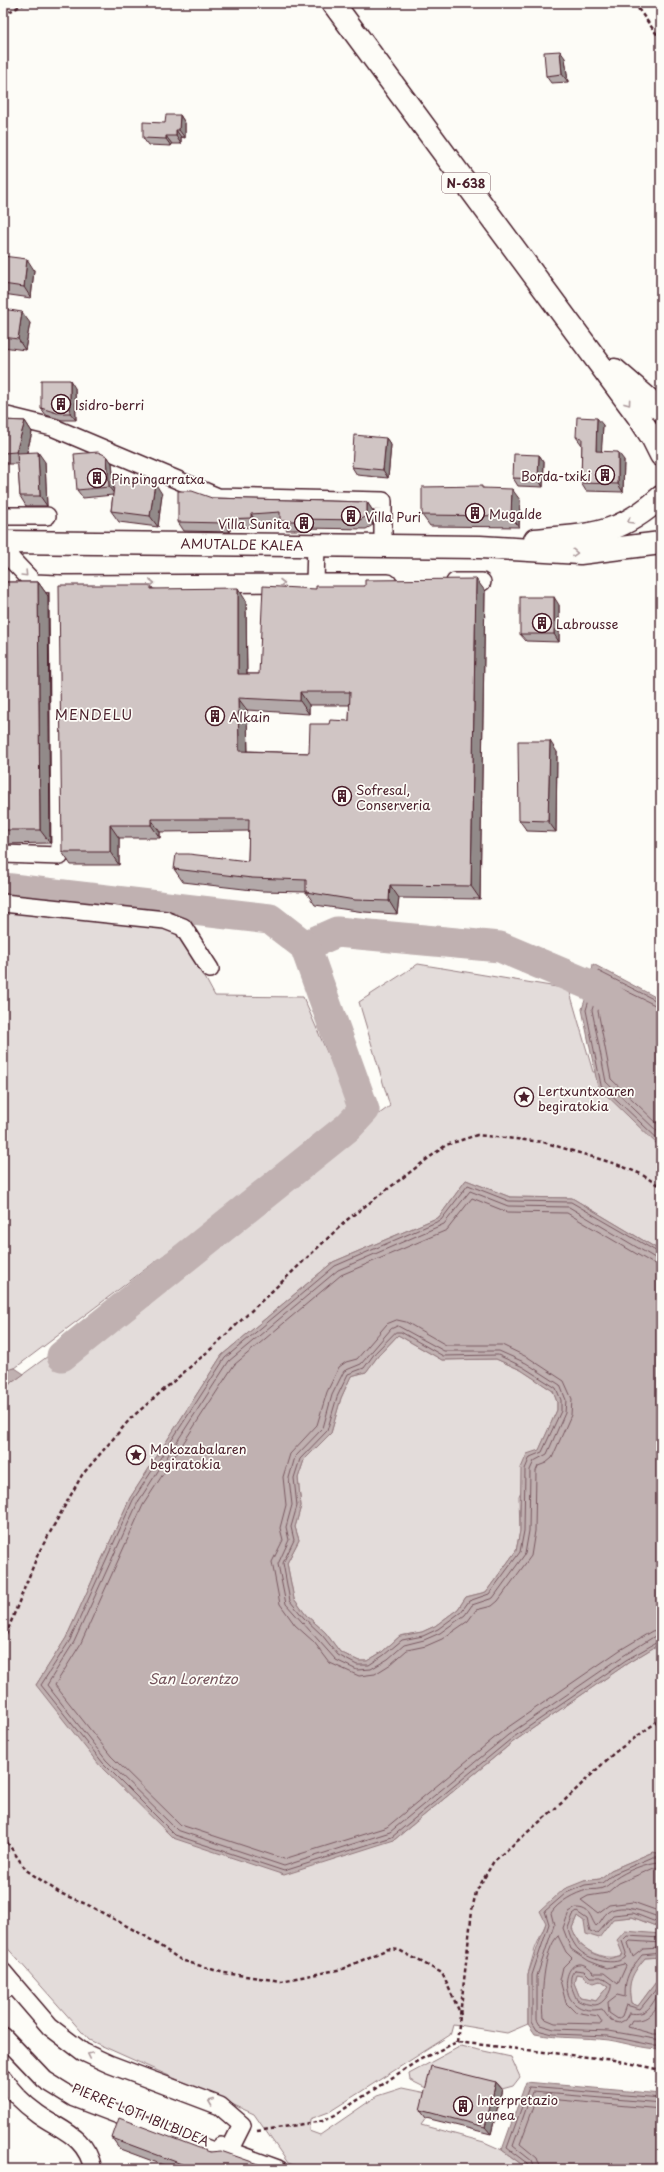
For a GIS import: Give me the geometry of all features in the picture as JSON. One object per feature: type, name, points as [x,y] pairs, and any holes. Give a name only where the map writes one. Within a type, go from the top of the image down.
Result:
[{"type":"main road","name":"N-638","points":[[334,3],[581,338],[653,438],[661,455]]},
{"type":"main road","name":"N-638","points":[[581,338],[661,410]]},
{"type":"main road","name":"AMUTALDE KALEA","points":[[480,547],[609,530],[638,517],[661,497]]},
{"type":"main road","name":"AMUTALDE KALEA","points":[[3,542],[480,547],[580,553],[661,543]]},
{"type":"street","points":[[3,415],[52,427],[218,497],[383,501],[383,546]]},
{"type":"street","points":[[3,516],[46,516]]},
{"type":"street","points":[[3,542],[12,560],[34,583],[402,582]]},
{"type":"street","points":[[315,583],[316,545]]},
{"type":"street","points":[[442,582],[482,582]]},
{"type":"street","points":[[3,854],[60,856],[58,584]]},
{"type":"street","points":[[3,903],[165,920],[183,927],[210,969]]},
{"type":"street","points":[[6,1983],[50,2026],[83,2052],[109,2064],[220,2106],[242,2125],[230,2151]]},
{"type":"street","name":"PIERRE LOTI IBILBIDEA","points":[[3,2024],[49,2074],[78,2090],[278,2169]]},
{"type":"street","name":"PIERRE LOTI IBILBIDEA","points":[[3,2036],[45,2080],[74,2098],[221,2154],[230,2151]]},
{"type":"street","points":[[3,2078],[19,2098],[37,2113],[81,2142],[88,2152],[93,2169]]},
{"type":"path","points":[[3,15],[26,3]]},
{"type":"path","points":[[634,3],[661,40]]},
{"type":"path","points":[[3,1642],[38,1554],[82,1475],[131,1418],[212,1348],[348,1219],[446,1145],[477,1135],[543,1142],[616,1164],[641,1174],[661,1187]]},
{"type":"path","points":[[457,2042],[472,1910],[476,1892],[494,1861],[565,1800],[614,1752],[661,1719]]},
{"type":"path","points":[[3,1836],[26,1870],[60,1893],[88,1905],[145,1936],[181,1960],[224,1973],[281,1981],[342,1969],[388,1949],[399,1950],[442,1973],[461,2015]]},
{"type":"path","points":[[242,2125],[258,2131],[323,2121],[335,2115],[419,2060],[457,2042],[614,2060],[661,2070]]},
{"type":"shaded area","points":[[3,901],[179,929],[215,996],[303,997],[353,1112],[15,1368],[3,1371]]},
{"type":"shaded area","points":[[418,964],[569,989],[593,1072],[661,1067],[661,1251],[572,1198],[510,1197],[466,1180],[439,1217],[333,1262],[222,1355],[130,1498],[66,1638],[36,1685],[394,1840],[513,1742],[628,1663],[661,1643],[661,1854],[653,1852],[611,1870],[600,1879],[584,1881],[546,1923],[535,1949],[528,1974],[528,2024],[507,2033],[453,2024],[450,2035],[329,2112],[310,2119],[309,2131],[320,2135],[377,2096],[402,2088],[431,2094],[426,2118],[421,2125],[484,2142],[502,2150],[528,2169],[305,2169],[288,2163],[254,2114],[89,2040],[3,1943],[3,1389],[390,1106],[359,1002]]},
{"type":"shaded area","points":[[398,1335],[442,1360],[496,1359],[521,1370],[553,1391],[557,1402],[557,1410],[519,1496],[520,1531],[516,1551],[486,1592],[466,1597],[458,1609],[435,1626],[422,1632],[400,1636],[382,1652],[367,1661],[359,1661],[340,1652],[325,1632],[306,1615],[294,1599],[287,1563],[299,1540],[295,1527],[301,1506],[298,1478],[304,1460],[331,1433],[341,1398],[351,1376],[366,1372],[378,1356]]},
{"type":"shaded area","points":[[577,1916],[584,1921],[632,1917],[661,1928],[661,1934],[652,1937],[622,1955],[606,1957],[587,1950],[578,1941],[572,1928]]},
{"type":"shaded area","points":[[661,1957],[661,1978],[656,1982],[638,2006],[631,2003],[630,1983],[636,1969],[645,1958]]},
{"type":"shaded area","points":[[576,1974],[583,1975],[587,1980],[600,1981],[608,1986],[596,2001],[580,1998],[574,1983]]},
{"type":"shaded area","points":[[461,2046],[511,2057],[520,2077],[513,2086],[502,2089],[437,2073],[432,2091],[410,2080],[409,2074]]},
{"type":"water","points":[[593,964],[661,1000],[661,1148],[598,1087],[582,1009],[590,985]]},
{"type":"water","name":"San Lorentzo","points":[[466,1180],[510,1197],[572,1198],[661,1251],[661,1643],[628,1663],[513,1742],[394,1840],[284,1875],[173,1838],[100,1766],[36,1685],[66,1638],[130,1498],[222,1355],[333,1262],[439,1217]],"holes":[[[398,1335],[442,1360],[496,1359],[521,1370],[553,1391],[557,1402],[557,1410],[539,1450],[527,1454],[521,1468],[520,1531],[516,1551],[486,1592],[466,1597],[458,1609],[435,1626],[422,1632],[400,1636],[382,1652],[367,1661],[359,1661],[340,1652],[325,1632],[306,1615],[294,1599],[287,1563],[299,1540],[295,1527],[301,1506],[298,1478],[304,1460],[331,1433],[341,1398],[351,1376],[366,1372],[378,1356]]]},
{"type":"water","points":[[15,1368],[24,1374],[3,1389],[3,1371]]},
{"type":"water","points":[[653,1852],[661,1854],[661,1928],[632,1917],[613,1919],[599,1938],[586,1934],[584,1921],[577,1916],[572,1928],[579,1944],[594,1954],[608,1959],[623,1955],[617,1940],[625,1931],[661,1934],[661,1957],[645,1958],[634,1974],[630,1984],[630,1996],[631,2003],[638,2006],[656,1982],[661,1978],[661,2049],[642,2047],[609,2040],[554,2037],[535,2034],[528,2024],[528,1974],[546,1923],[540,1911],[564,1889],[584,1881],[600,1879],[611,1870]],"holes":[[[576,1974],[583,1975],[587,1980],[594,1983],[600,1981],[608,1986],[596,2001],[580,1998],[574,1983]]]},
{"type":"water","points":[[526,2082],[661,2094],[661,2169],[528,2169],[502,2150]]},
{"type":"building","points":[[560,51],[562,74],[546,76],[544,52]]},
{"type":"building","points":[[166,115],[180,115],[179,130],[176,130],[176,136],[166,136],[166,139],[143,138],[143,122],[165,123]]},
{"type":"building","points":[[3,256],[27,259],[24,287],[3,284]]},
{"type":"building","points":[[3,309],[22,312],[18,339],[3,337]]},
{"type":"building","name":"Isidro-berri","points":[[41,380],[70,380],[70,413],[57,413],[41,408]]},
{"type":"building","points":[[577,417],[597,418],[596,451],[618,452],[618,484],[581,483],[582,438],[576,437]]},
{"type":"building","points":[[3,420],[25,421],[16,452],[3,453]]},
{"type":"building","points":[[354,435],[386,438],[383,470],[352,467]]},
{"type":"building","points":[[38,452],[40,496],[20,496],[17,453]]},
{"type":"building","name":"Pinpingarratxa","points":[[98,452],[107,456],[109,487],[77,490],[74,454]]},
{"type":"building","points":[[514,454],[539,455],[538,479],[513,478]]},
{"type":"building","points":[[115,478],[155,483],[150,516],[111,511]]},
{"type":"building","points":[[482,486],[482,488],[512,489],[511,516],[422,515],[422,487]]},
{"type":"building","points":[[178,491],[192,491],[212,498],[367,502],[367,516],[360,520],[298,519],[296,521],[280,521],[280,512],[251,514],[251,518],[224,519],[224,523],[178,522]]},
{"type":"building","points":[[476,579],[471,886],[390,885],[389,901],[355,900],[306,892],[306,880],[252,878],[174,869],[176,854],[189,854],[248,861],[249,819],[151,819],[151,825],[110,825],[110,852],[62,852],[59,585],[151,585],[151,589],[238,588],[238,674],[259,674],[263,586],[316,589],[316,586],[365,586],[365,580]],"holes":[[[300,692],[350,692],[349,721],[330,720],[329,724],[310,724],[309,753],[239,751],[238,698],[300,701]]]},
{"type":"building","points":[[3,582],[38,582],[40,830],[3,830]]},
{"type":"building","name":"Labrousse","points":[[520,597],[554,597],[554,634],[520,634]]},
{"type":"building","points":[[518,741],[550,741],[548,821],[519,820]]},
{"type":"building","name":"Interpretazio gunea","points":[[431,2066],[496,2082],[485,2127],[420,2110]]},
{"type":"building","points":[[119,2118],[210,2152],[221,2151],[272,2169],[195,2169],[112,2138]]},
{"type":"waterway","points":[[3,888],[270,919],[305,946],[337,932],[500,947],[590,985],[661,1034]]},
{"type":"waterway","points":[[62,1356],[348,1127],[364,1110],[305,946]]},
{"type":"place","name":"Isidro-berri","points":[[61,404]]},
{"type":"place","name":"Borda-txiki","points":[[605,475]]},
{"type":"place","name":"Pinpingarratxa","points":[[97,478]]},
{"type":"place","name":"Mugalde","points":[[475,513]]},
{"type":"place","name":"Villa Puri","points":[[351,516]]},
{"type":"place","name":"Villa Sunita","points":[[304,523]]},
{"type":"place","name":"Labrousse","points":[[542,623]]},
{"type":"place","name":"Alkain","points":[[215,716]]},
{"type":"place","name":"Sofresal, Conserveria","points":[[342,796]]},
{"type":"place","name":"Lertxuntxoaren begiratokia","points":[[524,1097]]},
{"type":"place","name":"Mokozabalaren begiratokia","points":[[136,1455]]},
{"type":"place","name":"Interpretazio gunea","points":[[463,2106]]},
{"type":"district","name":"MENDELU","points":[[94,714]]}]
